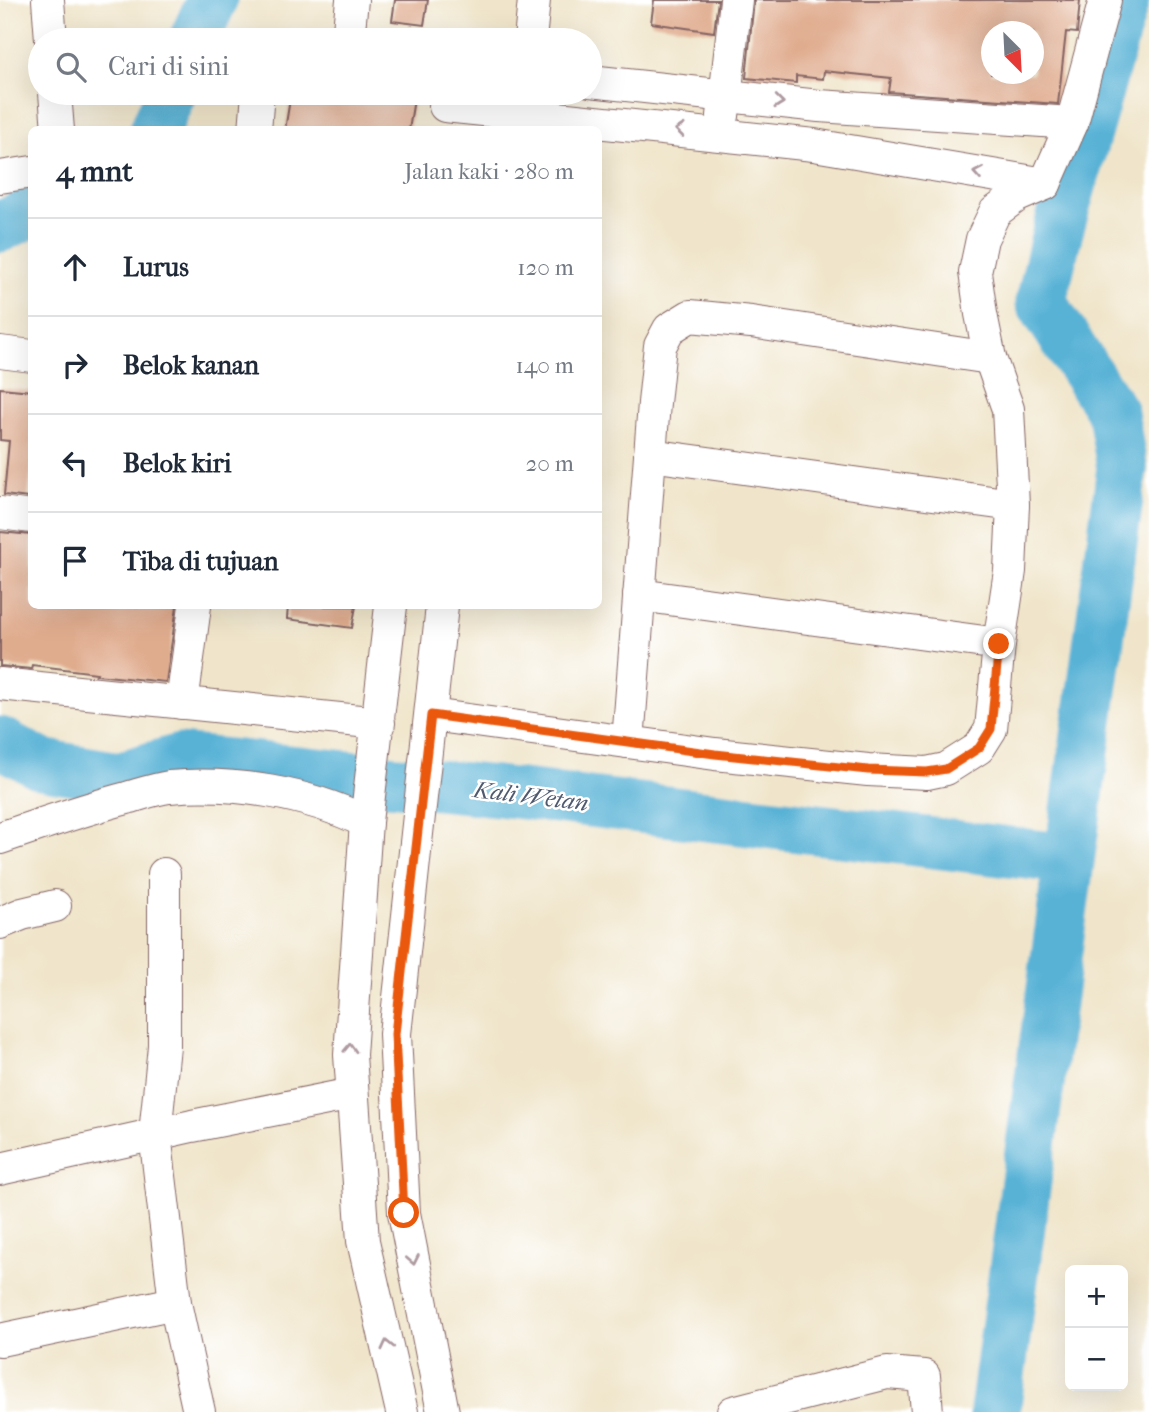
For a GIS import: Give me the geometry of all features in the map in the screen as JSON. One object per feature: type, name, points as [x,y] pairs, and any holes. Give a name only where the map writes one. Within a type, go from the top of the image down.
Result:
[{"type":"street","points":[[48,0],[50,28]]},
{"type":"street","points":[[349,28],[352,0]]},
{"type":"street","points":[[531,28],[534,0]]},
{"type":"street","points":[[721,134],[736,0]]},
{"type":"street","points":[[429,727],[628,742],[868,770],[927,772],[946,769],[979,748],[991,729],[999,644],[1010,571],[1013,505],[1008,409],[990,358],[975,272],[982,239],[995,212],[1017,196],[1045,184],[1072,123],[1105,0]]},
{"type":"street","points":[[602,82],[832,107],[1072,123]]},
{"type":"street","points":[[56,105],[58,126]]},
{"type":"street","points":[[254,126],[257,105]]},
{"type":"street","points":[[445,109],[498,111],[814,145],[1045,184]]},
{"type":"street","points":[[0,177],[28,173]]},
{"type":"street","points":[[628,742],[660,346],[669,329],[690,316],[751,322],[990,358]]},
{"type":"street","points":[[0,352],[28,356]]},
{"type":"street","points":[[650,455],[1013,505]]},
{"type":"street","points":[[0,513],[28,516]]},
{"type":"street","points":[[639,594],[999,644]]},
{"type":"street","points":[[182,703],[195,609]]},
{"type":"street","points":[[391,609],[368,812],[350,1055],[363,1241],[402,1412]]},
{"type":"street","points":[[442,609],[395,1034],[404,1213],[443,1412]]},
{"type":"street","points":[[384,669],[435,672]]},
{"type":"street","points":[[0,684],[182,703],[378,735]]},
{"type":"street","points":[[0,838],[98,805],[166,787],[241,789],[294,796],[368,812]]},
{"type":"street","points":[[164,874],[164,1046],[155,1134],[175,1303],[199,1412]]},
{"type":"street","points":[[0,923],[22,914],[55,906]]},
{"type":"street","points":[[0,1169],[352,1094]]},
{"type":"street","points":[[0,1340],[175,1303]]},
{"type":"street","points":[[733,1412],[887,1373],[924,1376],[927,1412]]},
{"type":"building","points":[[395,0],[428,0],[424,25],[392,21]]},
{"type":"building","points":[[654,0],[718,0],[714,32],[651,23]]},
{"type":"building","points":[[754,0],[1080,0],[1077,33],[1066,32],[1058,104],[889,92],[891,78],[824,71],[823,79],[796,76],[796,83],[746,78]]},
{"type":"building","points":[[289,105],[413,105],[410,126],[286,126]]},
{"type":"building","points":[[0,388],[28,391],[28,498],[4,495],[9,441],[0,440]]},
{"type":"building","points":[[0,532],[28,535],[28,609],[177,609],[166,682],[32,665],[31,669],[0,666]]},
{"type":"building","points":[[288,609],[355,609],[352,628],[287,619]]},
{"type":"waterway","name":"Kali Wetan","points":[[199,28],[212,0]]},
{"type":"waterway","points":[[995,1412],[1122,468],[1113,413],[1041,302],[1056,238],[1124,0]]},
{"type":"waterway","name":"Kali Wetan","points":[[157,126],[166,105]]},
{"type":"waterway","name":"Kali Wetan","points":[[0,227],[28,214]]},
{"type":"waterway","name":"Kali Wetan","points":[[0,742],[41,764],[118,777],[180,759],[497,791],[1069,859]]},
{"type":"route","points":[[404,1213],[395,1034],[431,715],[715,754],[868,770],[927,772],[946,769],[979,748],[991,729],[999,644]]}]
